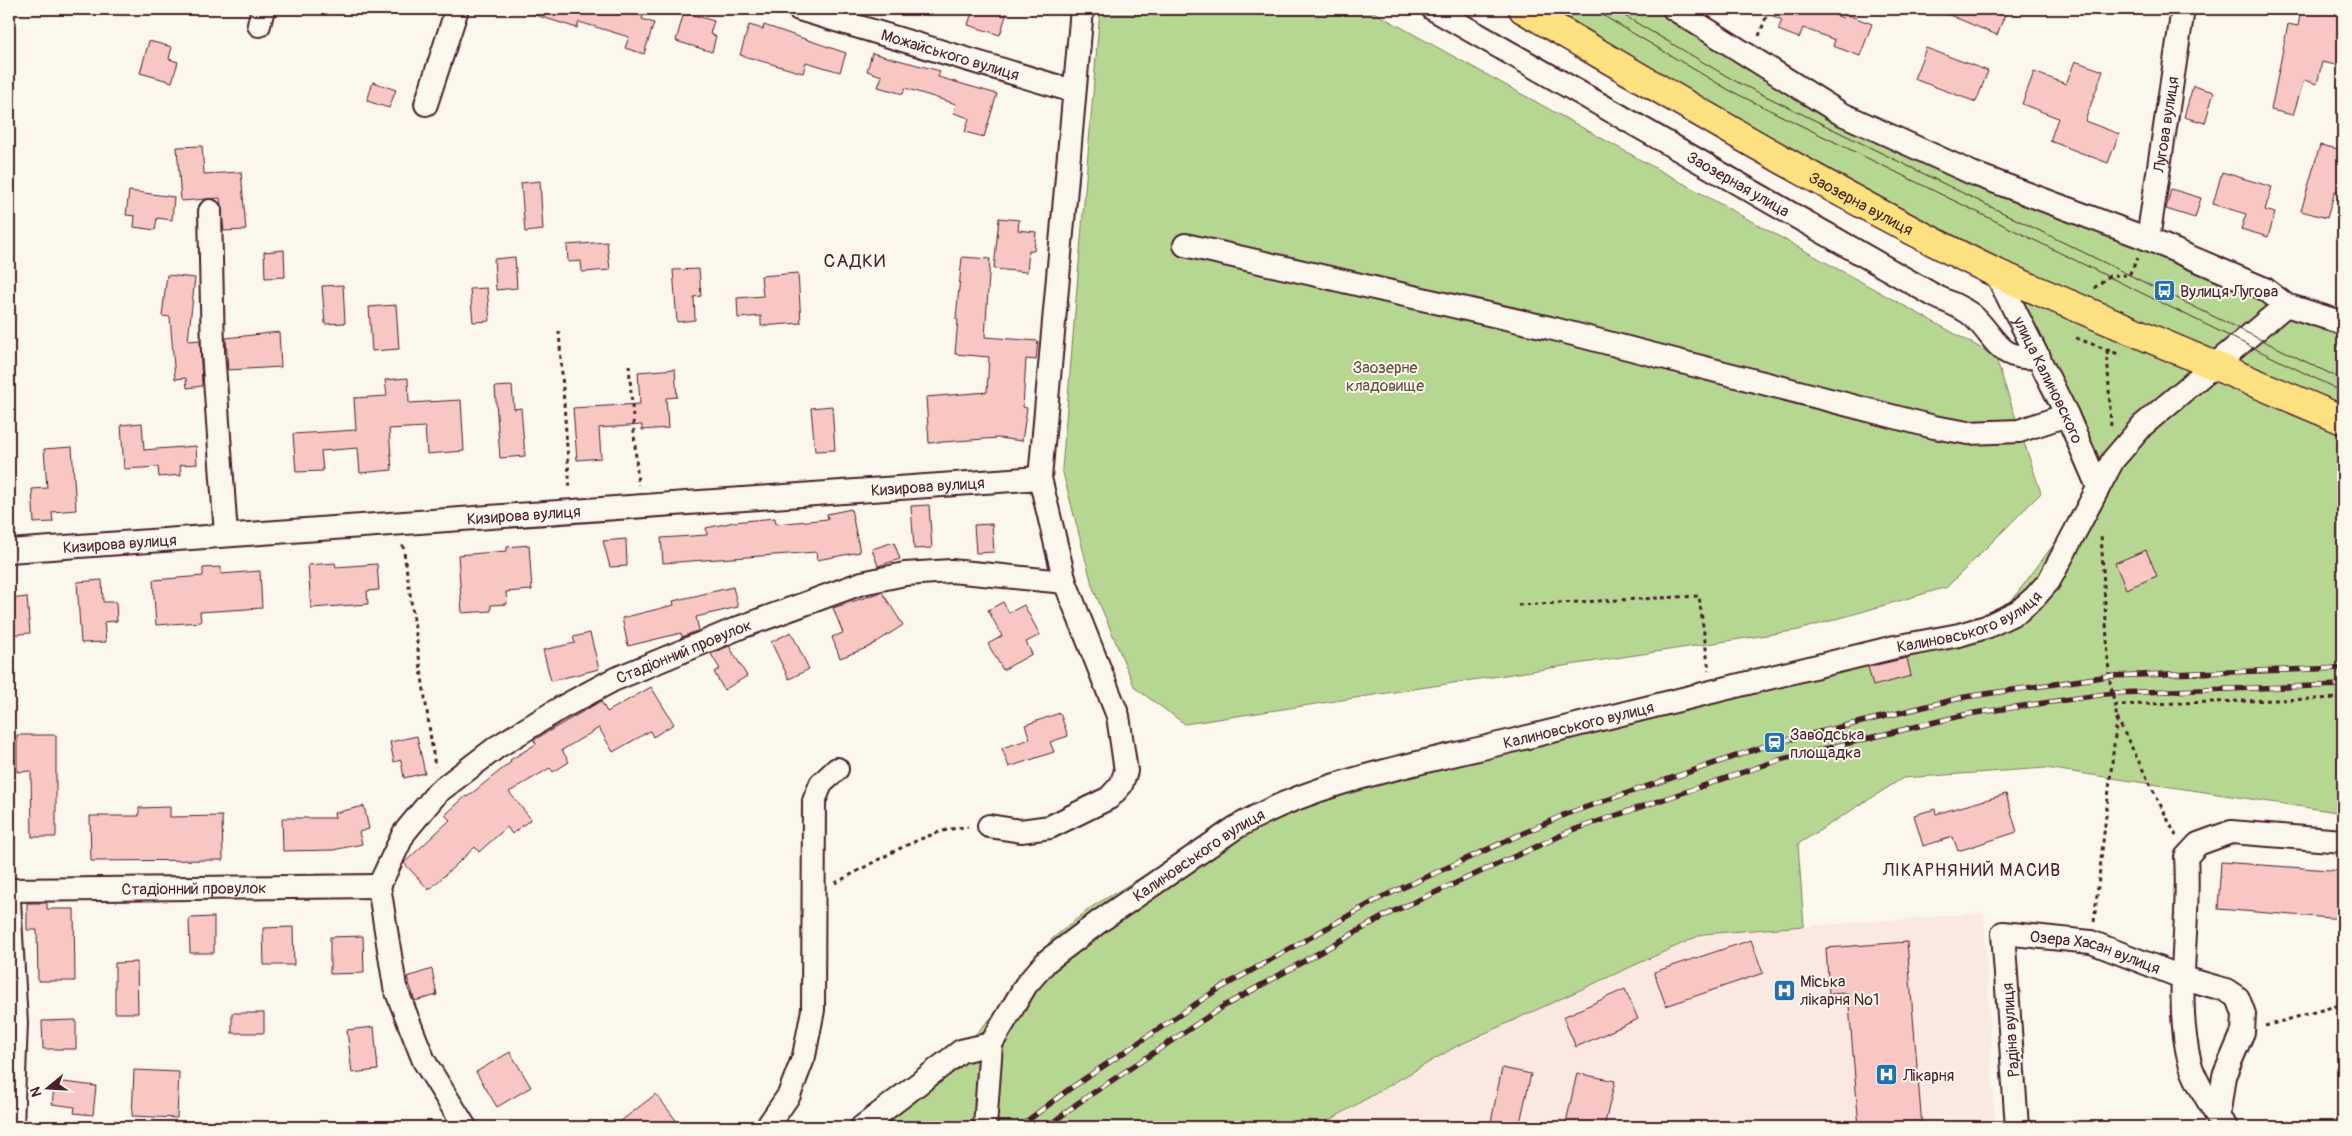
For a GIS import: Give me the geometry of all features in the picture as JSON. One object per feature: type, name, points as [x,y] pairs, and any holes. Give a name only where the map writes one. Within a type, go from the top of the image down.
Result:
[{"type":"main road","name":"Заозерна вулиця","points":[[1523,9],[1782,159],[1996,274],[2343,420]]},
{"type":"street","points":[[426,104],[458,9]]},
{"type":"street","name":"Можайського вулиця","points":[[799,9],[1073,91]]},
{"type":"street","points":[[989,826],[1021,830],[1050,827],[1109,798],[1121,785],[1126,771],[1118,716],[1065,582],[1040,478],[1073,91],[1082,9]]},
{"type":"street","name":"Заозерная улица","points":[[1433,9],[1935,296],[1966,311],[2000,348],[2008,353],[2022,358],[2039,358]]},
{"type":"street","points":[[1674,9],[1840,113],[1972,173],[2148,239],[2265,289],[2286,305],[2343,322]]},
{"type":"street","name":"Лугова вулиця","points":[[2148,239],[2183,9]]},
{"type":"street","points":[[210,211],[213,351],[226,535]]},
{"type":"street","points":[[1185,245],[1550,328],[1934,428],[1968,433],[2019,431],[2068,415]]},
{"type":"street","name":"улица Калиновского","points":[[1996,274],[2068,415],[2098,487]]},
{"type":"street","points":[[2215,366],[2286,305]]},
{"type":"street","name":"Калиновського вулиця","points":[[986,1117],[991,1044],[1026,984],[1047,960],[1235,828],[1275,806],[1297,797],[1390,770],[1895,647],[1959,635],[1986,627],[2019,611],[2049,581],[2113,460],[2143,425],[2215,366]]},
{"type":"street","name":"Кизирова вулиця","points":[[9,551],[1040,478]]},
{"type":"street","name":"Стадіонний провулок","points":[[9,890],[378,886],[404,833],[438,792],[497,747],[559,709],[613,680],[741,627],[862,583],[905,574],[951,571],[1065,582]]},
{"type":"street","points":[[766,1127],[789,1095],[804,1056],[813,1010],[814,801],[821,784],[837,769]]},
{"type":"street","points":[[2186,857],[2198,844],[2231,832],[2343,841]]},
{"type":"street","name":"Озера Хасан вулиця","points":[[2186,857],[2188,880],[2184,1019],[2191,1064],[2222,1122]]},
{"type":"street","points":[[378,886],[395,987],[424,1061],[465,1127]]},
{"type":"street","points":[[9,900],[16,1023],[12,1127]]},
{"type":"street","name":"Озера Хасан вулиця","points":[[2003,933],[2091,942],[2184,978],[2226,990],[2238,998],[2244,1014],[2243,1032],[2224,1076],[2222,1122]]},
{"type":"street","name":"Радіна вулиця","points":[[2003,933],[2017,1127]]},
{"type":"street","points":[[862,1127],[961,1051],[991,1044]]},
{"type":"path","points":[[1752,58],[1768,9]]},
{"type":"path","points":[[2094,288],[2109,276],[2129,275],[2148,239]]},
{"type":"path","points":[[559,331],[572,511]]},
{"type":"path","points":[[2107,350],[2113,460]]},
{"type":"path","points":[[629,365],[639,506]]},
{"type":"path","points":[[400,523],[438,792]]},
{"type":"path","points":[[2100,524],[2110,676],[2117,718],[2186,857]]},
{"type":"path","points":[[1518,606],[1699,596],[1712,692]]},
{"type":"path","points":[[2114,705],[2343,698]]},
{"type":"path","points":[[2091,942],[2117,718]]},
{"type":"path","points":[[814,893],[926,837],[953,827],[989,826]]},
{"type":"path","points":[[2243,1032],[2343,1004]]},
{"type":"shaded area","name":"Міська лікарня №1","points":[[1984,913],[1995,1127],[1318,1127],[1457,1046],[1703,934]]},
{"type":"green space","name":"Заозерне кладовище","points":[[1100,9],[1368,9],[1995,356],[2041,493],[1947,587],[1799,630],[1185,724],[1135,688],[1093,588],[1062,469]]},
{"type":"green space","points":[[1525,9],[1674,9],[1840,113],[2343,323],[2343,417],[2048,290]]},
{"type":"green space","points":[[1985,279],[2041,308],[2193,372],[2136,418],[2083,476],[2012,312]]},
{"type":"green space","points":[[2214,379],[2343,436],[2343,813],[2046,768],[1903,778],[1798,844],[1804,926],[1703,934],[1457,1046],[1318,1127],[869,1127],[947,1064],[1004,1004],[1037,957],[1053,938],[1093,906],[1254,810],[1961,637],[2009,604],[2087,500],[2150,431]]},
{"type":"building","points":[[529,9],[645,9],[642,19],[654,23],[644,54],[625,48],[629,37],[579,22],[577,28],[529,13]]},
{"type":"building","points":[[973,9],[1008,9],[1000,35],[968,25]]},
{"type":"building","points":[[1757,9],[1819,9],[1843,18],[1845,14],[1872,24],[1860,56],[1833,46],[1835,40],[1803,28],[1799,38],[1778,30],[1782,20]]},
{"type":"building","points":[[1935,9],[2007,9],[1997,35]]},
{"type":"building","points":[[2301,9],[2343,9],[2343,55],[2341,66],[2322,62],[2317,84],[2304,80],[2293,115],[2271,110],[2288,24],[2298,26]]},
{"type":"building","points":[[684,12],[714,21],[710,34],[716,36],[712,52],[676,41]]},
{"type":"building","points":[[749,25],[763,29],[764,25],[846,53],[840,72],[806,62],[803,73],[740,55]]},
{"type":"building","points":[[149,41],[172,47],[169,59],[178,62],[172,82],[140,73]]},
{"type":"building","points":[[1926,48],[1988,71],[1976,102],[1914,79]]},
{"type":"building","points":[[872,53],[940,71],[938,77],[997,94],[984,137],[965,132],[969,118],[954,113],[956,104],[905,88],[903,94],[878,87],[882,76],[867,71]]},
{"type":"building","points":[[2075,61],[2103,71],[2085,121],[2119,134],[2108,163],[2050,141],[2058,118],[2022,104],[2034,72],[2066,84]]},
{"type":"building","points":[[373,82],[396,90],[389,108],[367,101]]},
{"type":"building","points":[[2193,86],[2214,92],[2205,123],[2184,117]]},
{"type":"building","points":[[2320,145],[2343,150],[2343,193],[2335,191],[2327,218],[2301,211]]},
{"type":"building","points":[[202,146],[204,174],[241,172],[246,230],[224,231],[220,198],[181,201],[177,147]]},
{"type":"building","points":[[2222,172],[2272,187],[2265,210],[2275,213],[2268,237],[2241,229],[2246,214],[2213,204]]},
{"type":"building","points":[[540,181],[543,230],[525,232],[521,183]]},
{"type":"building","points":[[2171,189],[2201,198],[2195,218],[2166,209]]},
{"type":"building","points":[[129,191],[174,197],[172,220],[157,218],[155,230],[134,227],[135,216],[126,215]]},
{"type":"building","points":[[999,218],[1019,220],[1018,230],[1036,232],[1034,251],[1029,250],[1027,272],[994,269]]},
{"type":"building","points":[[607,242],[610,270],[582,272],[581,261],[568,262],[567,245]]},
{"type":"building","points":[[284,250],[285,277],[265,278],[264,252]]},
{"type":"building","points":[[515,257],[517,288],[496,290],[494,259]]},
{"type":"building","points":[[962,257],[990,259],[985,337],[1038,341],[1036,360],[1026,359],[1023,407],[1027,408],[1022,441],[998,438],[929,443],[926,397],[987,392],[989,357],[955,354],[958,320],[956,319]]},
{"type":"building","points":[[699,269],[701,296],[694,297],[695,320],[677,322],[673,270]]},
{"type":"building","points":[[798,273],[801,323],[761,326],[761,316],[738,318],[737,298],[763,296],[761,276]]},
{"type":"building","points":[[167,275],[195,278],[188,341],[200,340],[202,386],[187,388],[186,378],[175,379],[170,317],[162,316]]},
{"type":"building","points":[[343,285],[345,323],[325,324],[322,286]]},
{"type":"building","points":[[487,288],[490,321],[473,322],[470,289]]},
{"type":"building","points":[[396,305],[399,349],[372,351],[369,307]]},
{"type":"building","points":[[279,332],[281,367],[228,370],[226,338]]},
{"type":"building","points":[[675,369],[677,397],[666,398],[668,428],[642,430],[642,425],[599,428],[601,458],[577,460],[573,408],[640,404],[638,372]]},
{"type":"building","points":[[408,378],[409,403],[461,400],[464,451],[427,454],[425,427],[389,429],[392,470],[360,473],[358,448],[321,451],[323,471],[296,472],[293,434],[356,430],[354,398],[387,396],[385,380]]},
{"type":"building","points":[[512,386],[514,409],[521,408],[525,456],[500,458],[495,387]]},
{"type":"building","points":[[832,406],[835,450],[815,451],[811,408]]},
{"type":"building","points":[[142,423],[144,450],[196,446],[197,464],[180,465],[181,475],[159,477],[158,467],[124,469],[121,425]]},
{"type":"building","points":[[72,447],[76,510],[52,512],[53,522],[34,523],[32,489],[47,488],[44,449]]},
{"type":"building","points":[[929,505],[932,548],[914,549],[911,506]]},
{"type":"building","points":[[851,509],[860,552],[817,560],[816,552],[663,563],[661,538],[707,535],[706,528],[734,522],[775,518],[776,524],[828,519],[827,514]]},
{"type":"building","points":[[992,524],[994,552],[976,553],[974,525]]},
{"type":"building","points":[[626,539],[627,566],[610,567],[603,541]]},
{"type":"building","points":[[894,542],[900,559],[878,566],[872,549]]},
{"type":"building","points":[[529,545],[532,590],[506,592],[507,604],[491,605],[491,611],[462,613],[458,555],[507,551],[507,547]]},
{"type":"building","points":[[2146,550],[2157,576],[2126,589],[2115,563]]},
{"type":"building","points":[[335,563],[336,567],[377,564],[379,590],[367,591],[368,604],[311,608],[308,565]]},
{"type":"building","points":[[221,567],[221,574],[260,571],[262,608],[200,612],[201,622],[156,625],[153,580],[203,576],[203,568]]},
{"type":"building","points":[[102,580],[103,602],[116,602],[117,621],[104,622],[106,642],[81,643],[77,582]]},
{"type":"building","points":[[733,587],[738,607],[696,617],[699,630],[682,637],[681,633],[628,646],[622,618],[674,605],[673,601]]},
{"type":"building","points":[[882,592],[903,625],[869,647],[840,658],[832,637],[843,633],[833,608]]},
{"type":"building","points":[[27,597],[30,633],[10,635],[9,599]]},
{"type":"building","points":[[1003,602],[1009,613],[1024,605],[1040,635],[1026,642],[1032,654],[1003,670],[988,644],[1002,636],[988,610]]},
{"type":"building","points":[[791,632],[809,669],[789,679],[771,642]]},
{"type":"building","points":[[590,633],[599,669],[551,681],[543,650],[575,643],[573,637]]},
{"type":"building","points":[[729,646],[747,676],[724,690],[714,672],[720,669],[711,654]]},
{"type":"building","points":[[1907,658],[1911,676],[1873,686],[1868,667]]},
{"type":"building","points":[[651,687],[674,724],[653,737],[650,731],[613,752],[599,728],[562,750],[569,762],[553,772],[550,768],[509,792],[531,819],[512,834],[507,827],[479,852],[475,847],[429,890],[404,863],[450,820],[445,815],[466,796],[511,762],[510,760],[536,744],[534,740],[601,701],[607,712]]},
{"type":"building","points":[[1060,713],[1068,736],[1050,742],[1054,752],[1009,767],[1002,748],[1030,739],[1025,725]]},
{"type":"building","points":[[17,735],[56,735],[56,837],[32,837],[31,771],[17,772]]},
{"type":"building","points":[[417,736],[425,773],[404,778],[401,760],[394,762],[390,742]]},
{"type":"building","points":[[2006,794],[2017,832],[1958,851],[1953,837],[1923,846],[1914,815],[1935,809],[1936,814]]},
{"type":"building","points":[[364,806],[369,829],[359,832],[362,844],[333,850],[283,851],[282,818],[335,818],[334,813]]},
{"type":"building","points":[[170,807],[170,817],[222,816],[223,860],[91,861],[90,816],[139,816],[139,808]]},
{"type":"building","points":[[2221,862],[2343,871],[2343,919],[2218,909]]},
{"type":"building","points":[[27,903],[47,903],[47,909],[74,909],[75,981],[38,981],[37,930],[27,930]]},
{"type":"building","points":[[214,917],[214,953],[190,953],[189,918]]},
{"type":"building","points":[[293,927],[294,965],[264,965],[263,928]]},
{"type":"building","points":[[363,936],[364,973],[330,974],[330,937]]},
{"type":"building","points":[[1751,940],[1763,973],[1666,1006],[1654,972]]},
{"type":"building","points":[[1907,942],[1922,1127],[1859,1127],[1848,993],[1829,994],[1826,948]]},
{"type":"building","points":[[137,962],[138,1013],[115,1013],[115,963]]},
{"type":"building","points":[[432,969],[437,995],[415,1001],[407,977]]},
{"type":"building","points":[[1625,989],[1638,1019],[1576,1047],[1563,1017]]},
{"type":"building","points":[[232,1013],[264,1013],[264,1033],[232,1033]]},
{"type":"building","points":[[76,1020],[76,1049],[43,1049],[42,1021]]},
{"type":"building","points":[[374,1027],[378,1070],[352,1073],[347,1030]]},
{"type":"building","points":[[510,1052],[531,1087],[497,1107],[476,1072]]},
{"type":"building","points":[[1502,1068],[1531,1074],[1519,1127],[1490,1127]]},
{"type":"building","points":[[134,1070],[179,1072],[177,1118],[132,1116]]},
{"type":"building","points":[[1577,1073],[1615,1081],[1604,1127],[1565,1127]]},
{"type":"building","points":[[55,1081],[96,1086],[93,1115],[74,1113],[75,1107],[52,1104]]},
{"type":"building","points":[[656,1094],[681,1127],[613,1127]]},
{"type":"tram line","points":[[1592,9],[1729,90],[2343,392]]},
{"type":"tram line","points":[[1613,9],[1735,81],[2343,380]]},
{"type":"railway","points":[[1019,1127],[1068,1090],[1215,991],[1382,897],[1566,814],[1774,743],[1965,697],[2109,676],[2343,668]]},
{"type":"railway","points":[[1047,1127],[1078,1103],[1224,1006],[1390,913],[1573,830],[1779,760],[1968,714],[2113,693],[2343,685]]},
{"type":"place","name":"Вулиця Лугова","points":[[2164,291]]},
{"type":"place","name":"Заводська площадка","points":[[1774,743]]},
{"type":"place","name":"Міська лікарня №1","points":[[1784,990]]},
{"type":"place","name":"Лікарня","points":[[1887,1075]]},
{"type":"district","name":"САДКИ","points":[[855,260]]},
{"type":"district","name":"ЛІКАРНЯНИЙ МАСИВ","points":[[1972,870]]}]
